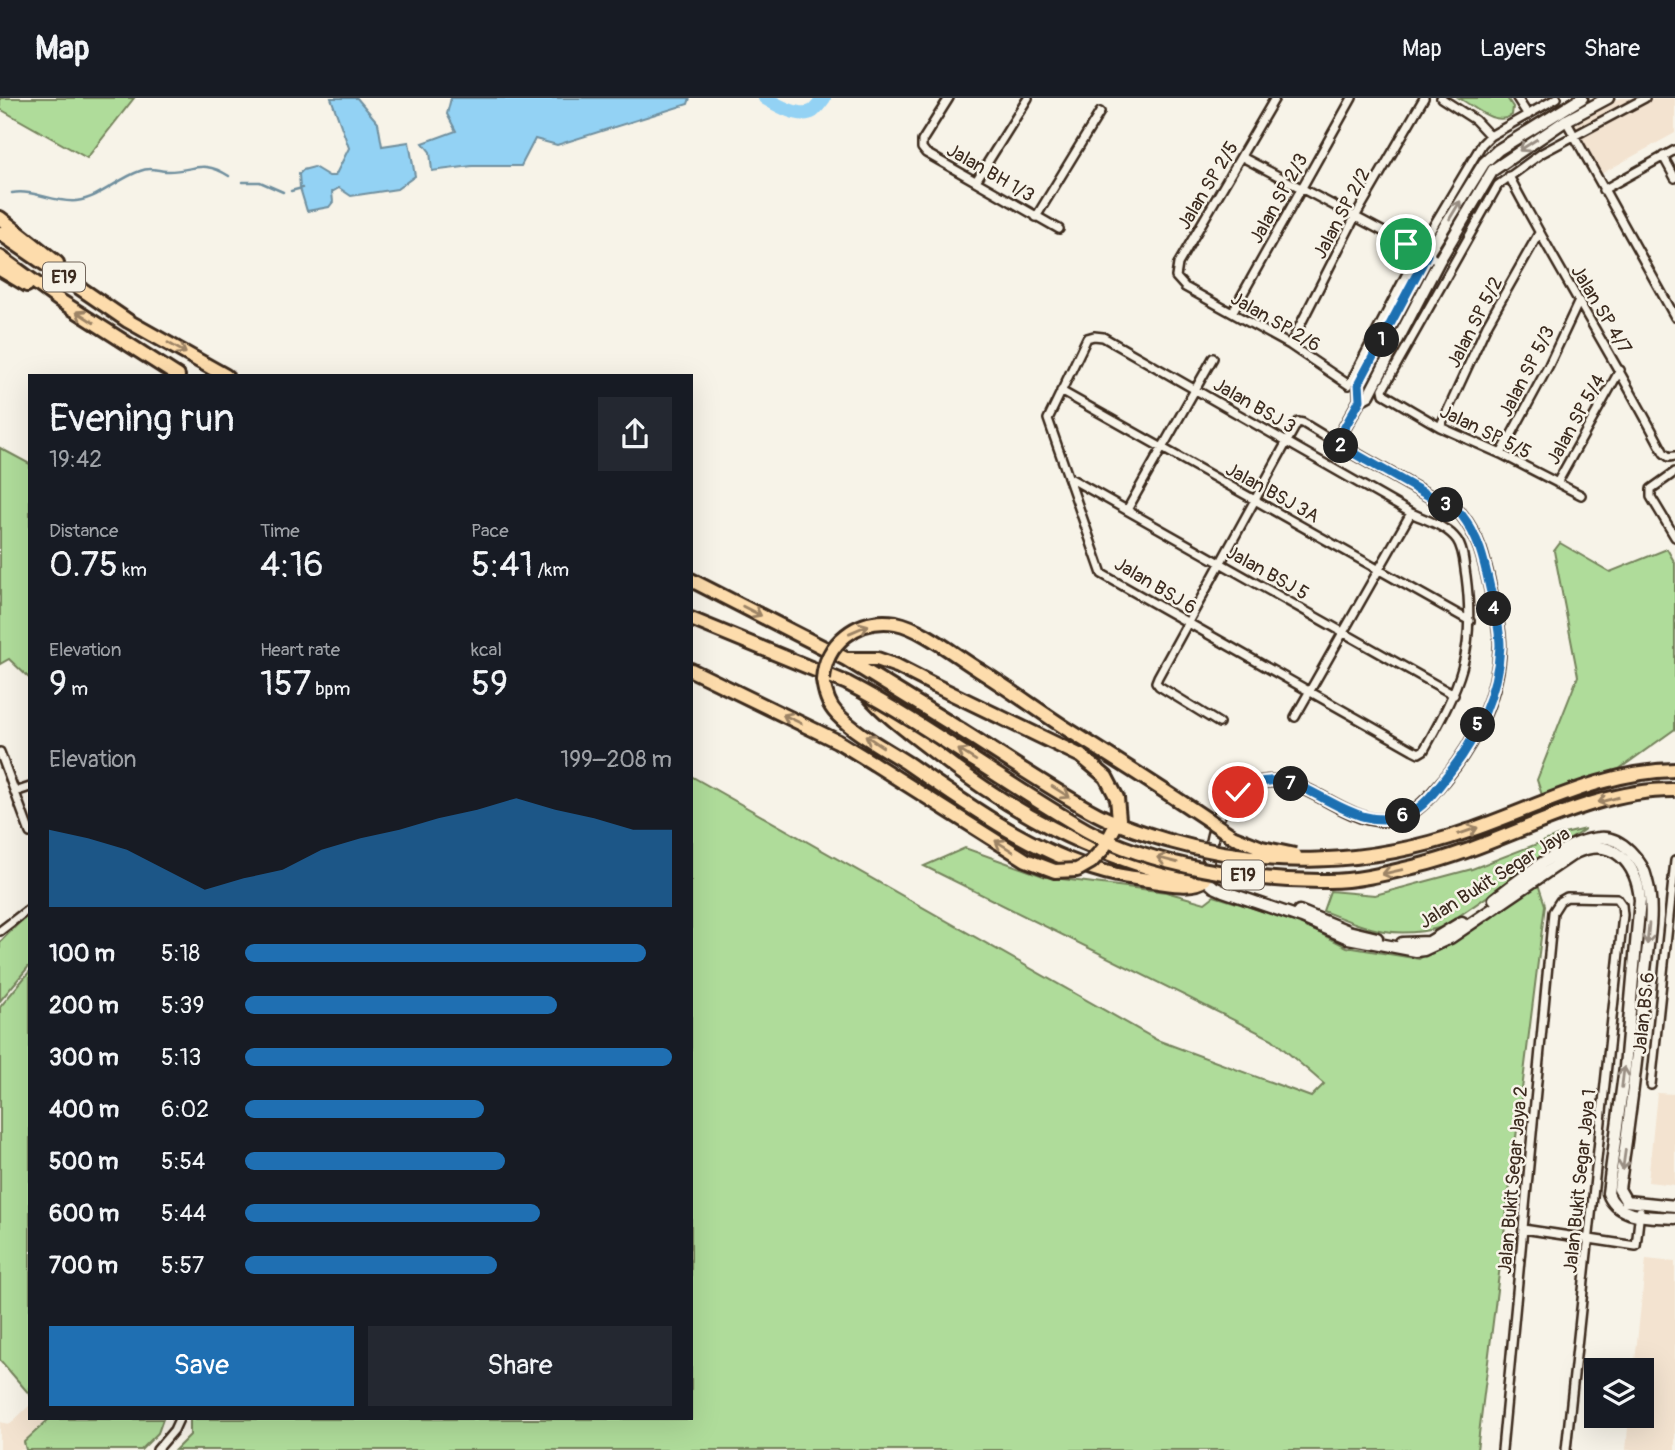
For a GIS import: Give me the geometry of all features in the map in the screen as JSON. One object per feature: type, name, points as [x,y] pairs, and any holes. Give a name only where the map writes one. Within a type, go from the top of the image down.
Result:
[{"type":"highway","points":[[0,218],[128,321]]},
{"type":"highway","name":"E19","points":[[0,233],[128,321],[222,374]]},
{"type":"highway","name":"E19","points":[[0,257],[58,300],[175,374]]},
{"type":"highway","points":[[0,269],[58,300]]},
{"type":"highway","name":"E19","points":[[693,581],[846,659],[1098,814],[1147,834],[1193,848],[1266,860],[1332,860],[1377,855],[1468,832],[1599,782],[1645,770],[1675,770]]},
{"type":"highway","name":"E19","points":[[693,620],[865,692],[1088,831],[1127,848],[1169,861],[1222,872],[1329,881],[1380,875],[1459,853],[1612,798],[1675,790]]},
{"type":"highway","points":[[1205,879],[1197,884],[1175,884],[1116,875],[1067,858],[1019,835],[956,796],[836,713],[827,697],[823,680],[823,666],[828,655],[842,638],[855,629],[880,622],[898,624],[919,632],[1232,836],[1262,848],[1332,860]]},
{"type":"highway","points":[[693,671],[837,741],[1026,860],[1055,871],[1076,870],[1091,862],[1113,835],[1119,819],[1116,798],[1106,777],[1081,756],[897,666],[877,659],[846,659]]},
{"type":"highway","points":[[865,692],[885,715],[972,781],[1009,805],[1084,845],[1181,877],[1192,884]]},
{"type":"street","name":"Jalan BH 1/3","points":[[949,98],[922,141],[922,148],[926,153],[1059,229]]},
{"type":"street","points":[[976,181],[1028,98]]},
{"type":"street","name":"Jalan SP 2/5","points":[[1185,287],[1176,277],[1178,264],[1276,98]]},
{"type":"street","name":"Jalan SP 2/3","points":[[1232,313],[1352,98]]},
{"type":"street","name":"Jalan SP 2/2","points":[[1290,345],[1355,217],[1424,98]]},
{"type":"street","points":[[1441,98],[1475,120],[1490,136]]},
{"type":"street","points":[[1517,98],[1528,115]]},
{"type":"street","points":[[1360,400],[1359,383],[1423,253],[1482,144],[1490,136],[1557,98]]},
{"type":"street","points":[[1336,443],[1360,400],[1369,395],[1439,261],[1493,170],[1582,98]]},
{"type":"street","points":[[1423,253],[1483,163],[1498,150],[1563,116],[1608,98]]},
{"type":"street","points":[[1509,176],[1562,142],[1575,140],[1645,98]]},
{"type":"street","points":[[1036,217],[1100,112]]},
{"type":"street","points":[[1563,116],[1675,317]]},
{"type":"street","points":[[1603,190],[1675,150]]},
{"type":"street","points":[[1663,156],[1675,178]]},
{"type":"street","points":[[1242,157],[1439,261]]},
{"type":"street","name":"Jalan SP 4/7","points":[[1509,176],[1539,233],[1620,370],[1664,453],[1672,457]]},
{"type":"street","name":"Jalan SP 5/5","points":[[1509,176],[1498,186],[1382,389],[1384,394],[1440,428],[1501,454],[1581,495]]},
{"type":"street","name":"Jalan SP 5/2","points":[[1440,428],[1487,325],[1539,233]]},
{"type":"street","name":"Jalan SP 2/6","points":[[1185,287],[1290,345],[1349,385],[1423,253]]},
{"type":"street","name":"Jalan SP 5/3","points":[[1501,454],[1549,365],[1579,301]]},
{"type":"street","name":"Jalan BSJ 3","points":[[1094,335],[1103,337],[1411,513],[1450,532],[1459,542],[1470,621],[1467,648],[1454,695],[1424,750],[1419,753]]},
{"type":"street","name":"Jalan BSJ 6","points":[[1094,335],[1087,338],[1048,419],[1102,574],[1419,753]]},
{"type":"street","points":[[1127,510],[1213,358]]},
{"type":"street","name":"Jalan SP 5/4","points":[[1557,483],[1620,370]]},
{"type":"street","name":"Jalan BSJ 3A","points":[[1061,391],[1470,621]]},
{"type":"street","points":[[1205,879],[1214,822],[1230,800],[1248,786],[1274,780],[1299,786],[1359,817],[1384,821],[1410,814],[1429,798],[1456,766],[1489,705],[1500,643],[1482,550],[1474,530],[1461,514],[1298,422],[1156,682],[1219,723]]},
{"type":"street","points":[[1675,472],[1651,489],[1651,497],[1675,537]]},
{"type":"street","name":"Jalan BSJ 5","points":[[1067,476],[1454,695]]},
{"type":"street","points":[[1295,717],[1411,513]]},
{"type":"street","points":[[0,752],[28,828]]},
{"type":"street","points":[[15,792],[28,788]]},
{"type":"street","name":"Jalan Bukit Segar Jaya","points":[[1205,879],[1319,918],[1348,931],[1404,944],[1429,942],[1446,933],[1570,846],[1602,837],[1629,850],[1639,862],[1647,879],[1650,899],[1636,1069],[1619,1189],[1626,1201],[1640,1203]]},
{"type":"street","name":"Jalan Bukit Segar Jaya","points":[[1205,879],[1223,891],[1302,918],[1348,939],[1416,951],[1450,938],[1562,861],[1587,847],[1602,847],[1619,856],[1632,867],[1639,884],[1640,900],[1625,1067],[1608,1193],[1611,1203],[1620,1210],[1639,1214]]},
{"type":"street","name":"Jalan BS 6","points":[[1651,1085],[1675,861]]},
{"type":"street","name":"Jalan Bukit Segar Jaya 1","points":[[1553,912],[1560,901],[1567,897],[1594,896],[1617,898],[1622,905],[1623,915],[1566,1450]]},
{"type":"street","points":[[0,931],[28,910]]},
{"type":"street","name":"Jalan Bukit Segar Jaya 2","points":[[1502,1450],[1553,912]]},
{"type":"street","points":[[1523,1230],[1636,1247],[1640,1203],[1675,1206]]},
{"type":"street","points":[[1639,1214],[1675,1217]]},
{"type":"street","points":[[157,1450],[179,1420]]},
{"type":"shaded area","points":[[1619,98],[1675,98],[1675,133],[1601,174],[1574,123]]},
{"type":"shaded area","points":[[1657,1093],[1675,1094],[1675,1185],[1648,1182]]},
{"type":"shaded area","points":[[1646,1259],[1675,1262],[1675,1450],[1626,1450],[1628,1428],[1654,1428],[1654,1358],[1635,1358]]},
{"type":"shaded area","points":[[28,1407],[28,1420],[46,1420],[23,1442],[24,1450],[0,1450],[0,1422],[10,1424]]},
{"type":"green space","points":[[0,98],[134,98],[87,158],[0,109]]},
{"type":"green space","points":[[1459,98],[1507,98],[1513,107],[1512,115],[1499,119],[1492,117]]},
{"type":"green space","points":[[0,448],[28,463],[28,677],[9,659],[0,664]]},
{"type":"green space","points":[[1560,543],[1610,572],[1667,549],[1675,563],[1675,729],[1619,769],[1542,795],[1537,780],[1578,676],[1554,551]]},
{"type":"green space","points":[[693,777],[1157,1040],[1311,1097],[1324,1084],[1272,1039],[924,866],[965,848],[1046,877],[1166,892],[1205,903],[1214,896],[1296,921],[1347,947],[1419,959],[1538,884],[1545,905],[1477,1450],[175,1450],[190,1435],[190,1420],[693,1420]]},
{"type":"green space","points":[[1585,829],[1443,927],[1410,933],[1382,931],[1323,911],[1330,891],[1375,895],[1472,869],[1560,835]]},
{"type":"green space","points":[[28,914],[28,967],[0,1001],[0,942]]},
{"type":"green space","points":[[28,973],[28,1393],[0,1360],[0,1007]]},
{"type":"green space","points":[[48,1420],[163,1420],[158,1433],[141,1450],[26,1450],[24,1442]]},
{"type":"water","points":[[331,98],[357,98],[378,123],[382,146],[409,142],[415,176],[397,189],[351,196],[339,188],[332,192],[333,202],[329,207],[307,211],[299,174],[314,167],[329,176],[335,176],[349,148]]},
{"type":"water","points":[[451,98],[690,98],[688,104],[557,145],[535,139],[521,166],[472,166],[432,171],[430,152],[423,143],[456,131],[447,114]]},
{"type":"waterway","points":[[765,98],[789,110],[802,113],[813,111],[824,98]]},
{"type":"waterway","points":[[12,193],[76,201],[93,196],[132,174],[147,169],[175,171],[204,167],[229,176]]},
{"type":"waterway","points":[[243,182],[260,182],[283,192]]},
{"type":"waterway","points":[[291,191],[302,188]]},
{"type":"route","points":[[1238,792],[1248,786],[1274,780],[1299,786],[1359,817],[1384,821],[1410,814],[1429,798],[1456,766],[1489,705],[1500,643],[1482,550],[1474,530],[1461,514],[1336,443],[1360,400],[1359,383],[1427,255],[1406,244]]}]
